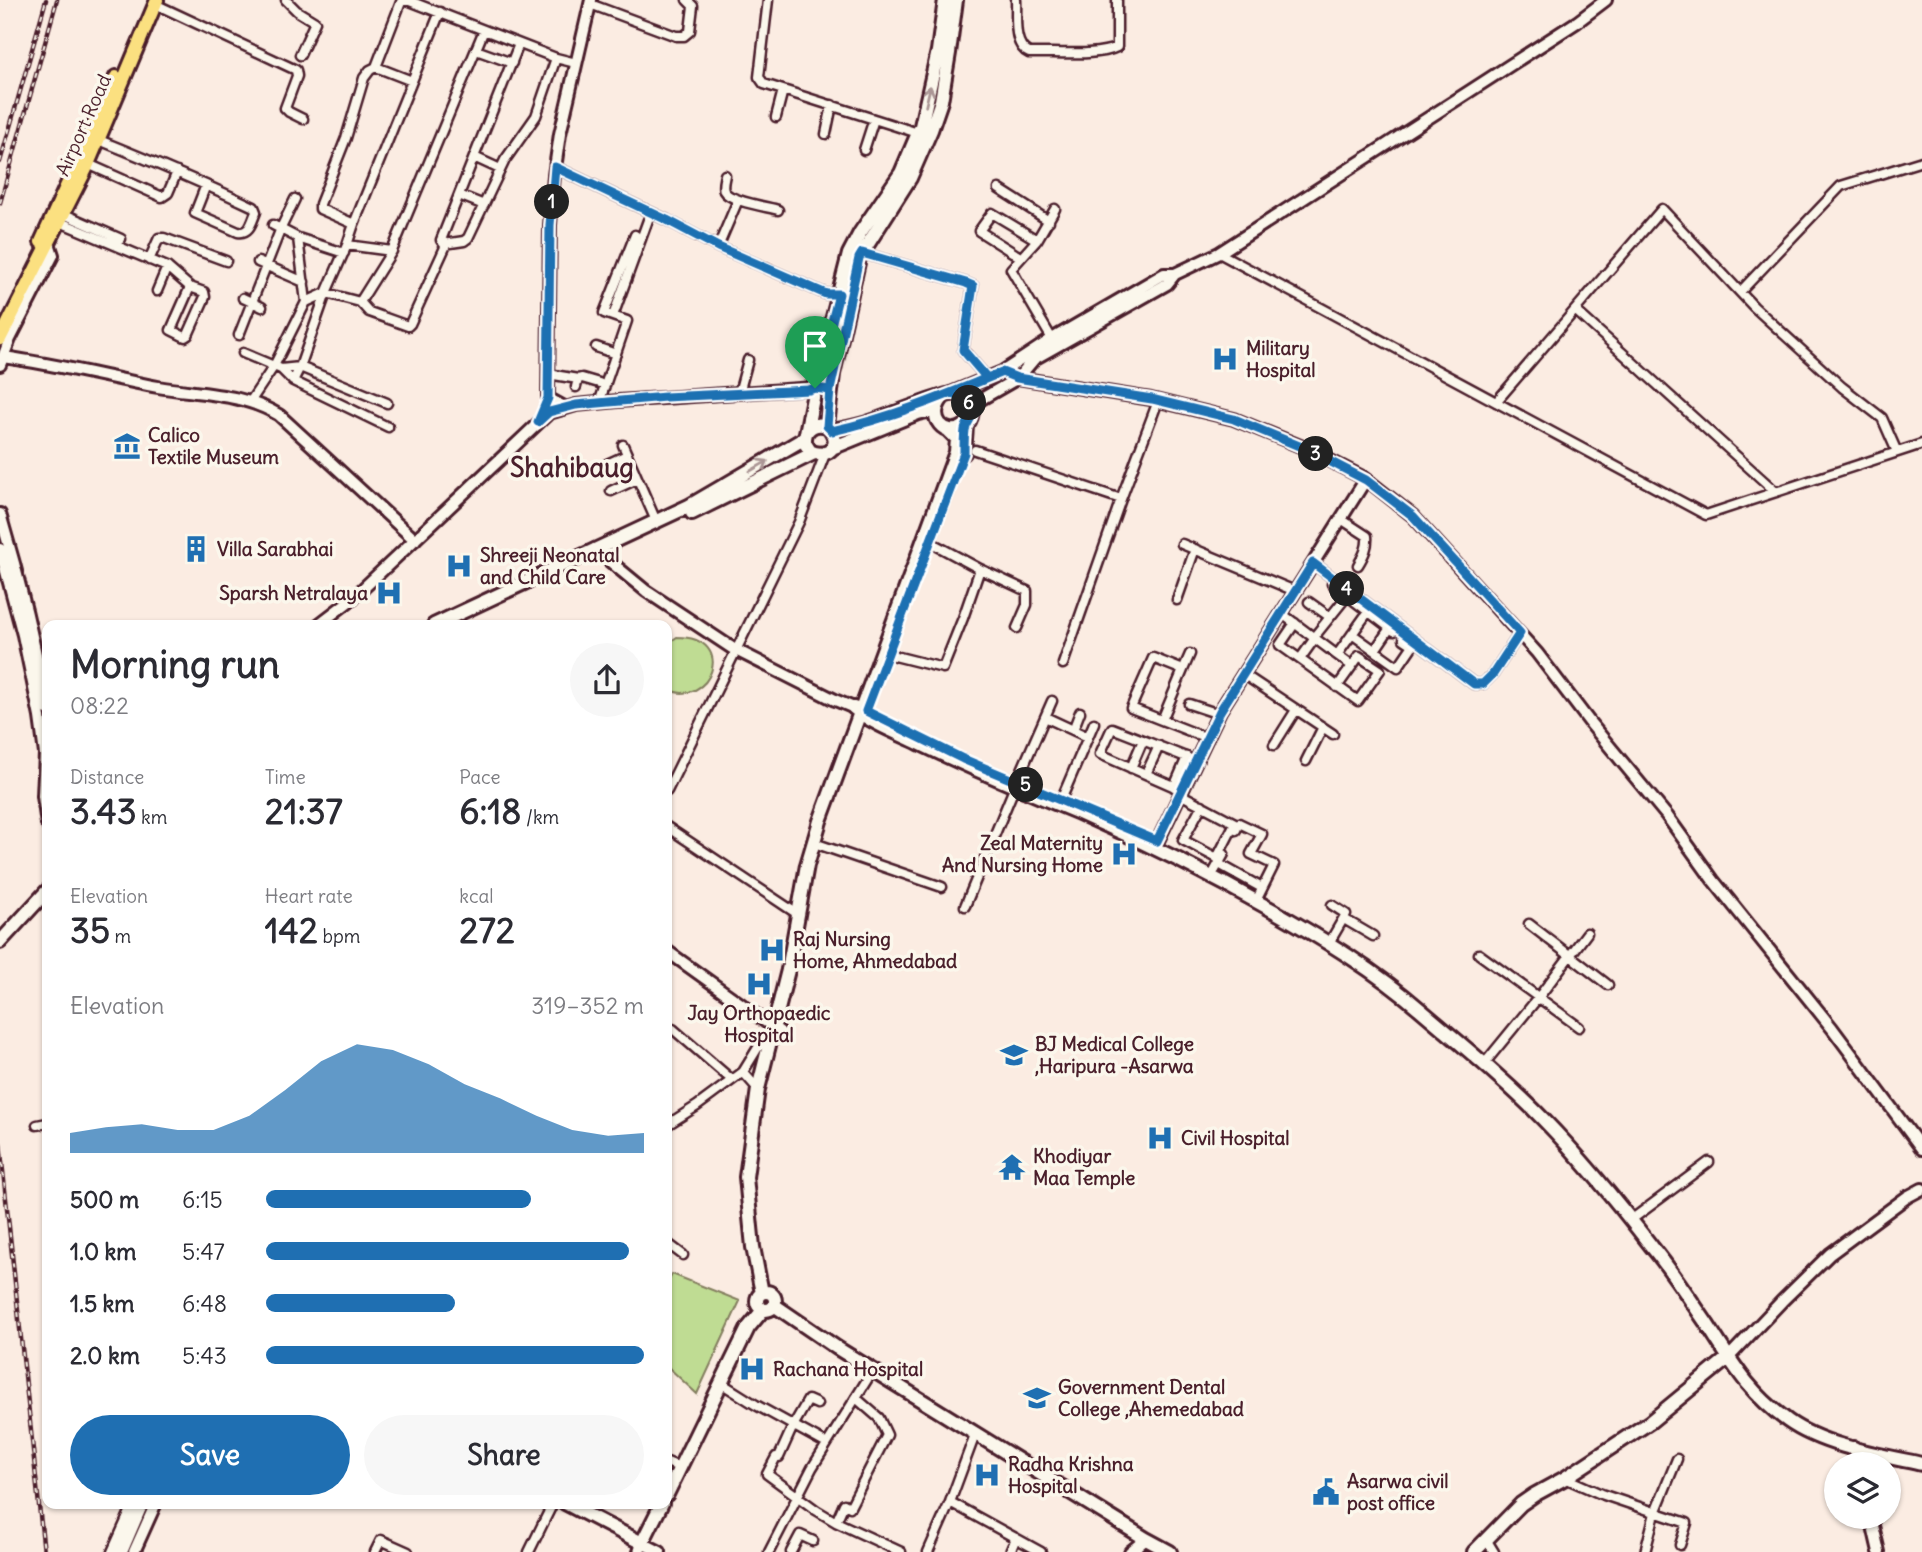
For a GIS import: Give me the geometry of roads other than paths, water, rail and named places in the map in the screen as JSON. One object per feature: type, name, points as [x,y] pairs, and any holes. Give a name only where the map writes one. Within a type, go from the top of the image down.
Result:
[{"type":"main road","points":[[824,451],[807,447],[806,435],[815,388],[849,254],[901,173],[918,133],[938,51],[945,0]]},
{"type":"main road","points":[[824,451],[835,439],[830,429],[830,390],[859,258],[910,178],[931,130],[941,101],[956,0]]},
{"type":"main road","name":"Airport Road","points":[[45,242],[62,218],[87,167],[154,1]]},
{"type":"main road","name":"Airport Road","points":[[36,259],[154,1]]},
{"type":"main road","points":[[0,325],[36,259]]},
{"type":"main road","points":[[0,339],[36,259]]},
{"type":"main road","points":[[937,420],[937,403],[947,395]]},
{"type":"main road","points":[[455,620],[689,506],[806,435],[809,429],[817,425],[830,429],[864,424],[947,395],[962,395],[968,400],[971,416],[966,426],[964,453],[887,654],[861,711],[814,864],[800,947],[758,1089],[746,1177],[750,1226],[766,1302],[870,1375],[975,1435]]},
{"type":"main road","points":[[445,620],[558,566],[693,513],[824,451],[927,411],[935,413],[942,426],[957,439],[956,452],[820,821],[807,865],[777,1030],[776,1050],[763,1091],[752,1178],[766,1302],[748,1328],[672,1484]]},
{"type":"main road","points":[[947,429],[958,430],[966,426]]},
{"type":"main road","points":[[431,620],[543,564],[558,566]]},
{"type":"main road","points":[[861,711],[1016,784],[1217,867],[1261,892],[1391,978],[1485,1061],[1576,1154],[1687,1294],[1738,1373],[1755,1393],[1784,1418],[1812,1434],[1922,1464]]},
{"type":"main road","points":[[1016,784],[1061,800],[1156,844],[1259,902],[1348,955],[1391,985],[1485,1061]]},
{"type":"main road","points":[[0,943],[42,897]]},
{"type":"main road","points":[[0,949],[42,903]]},
{"type":"main road","points":[[766,1302],[1157,1552]]},
{"type":"main road","points":[[672,1460],[741,1327],[766,1302]]},
{"type":"main road","points":[[1474,1552],[1521,1504],[1658,1417],[1728,1358]]},
{"type":"main road","points":[[121,1552],[139,1509]]},
{"type":"main road","points":[[576,1509],[639,1544]]},
{"type":"main road","points":[[585,1509],[639,1544]]},
{"type":"main road","points":[[639,1544],[654,1509]]},
{"type":"main road","points":[[639,1544],[659,1509]]},
{"type":"main road","points":[[1143,1541],[1170,1552]]},
{"type":"street","points":[[286,0],[297,11],[315,22],[300,55]]},
{"type":"street","points":[[354,224],[319,207],[346,138],[364,78],[376,67],[401,2],[404,0],[440,12],[556,58],[576,63]]},
{"type":"street","points":[[538,422],[548,398],[550,225],[555,167],[590,2],[676,36],[684,36],[690,31],[694,6],[687,0]]},
{"type":"street","points":[[768,0],[759,77],[764,84],[918,133]]},
{"type":"street","points":[[1016,0],[1018,43],[1028,53],[1101,52],[1114,49],[1117,47],[1117,0]]},
{"type":"street","points":[[947,395],[1002,372],[1052,339],[1164,274],[1175,274],[1219,253],[1577,22],[1606,0]]},
{"type":"street","points":[[154,1],[296,70],[297,76],[285,108],[303,119]]},
{"type":"street","points":[[293,381],[440,12]]},
{"type":"street","points":[[360,302],[392,251],[484,30]]},
{"type":"street","points":[[519,44],[441,240],[444,244],[466,240],[500,169],[536,116],[556,58]]},
{"type":"street","points":[[475,50],[512,63]]},
{"type":"street","points":[[376,67],[412,81]]},
{"type":"street","points":[[775,117],[783,90]]},
{"type":"street","points":[[826,134],[832,105]]},
{"type":"street","points":[[864,150],[874,119]]},
{"type":"street","points":[[99,140],[177,172],[206,185],[257,209],[248,231],[238,232],[195,213],[206,185]]},
{"type":"street","points":[[474,157],[500,169]]},
{"type":"street","points":[[1740,292],[1841,186],[1922,161]]},
{"type":"street","points":[[87,167],[164,198],[177,172]]},
{"type":"street","points":[[87,167],[135,190]]},
{"type":"street","points":[[555,167],[718,247],[826,294],[839,294]]},
{"type":"street","points":[[726,174],[723,181],[724,191],[728,195],[778,210]]},
{"type":"street","points":[[999,189],[1049,221]]},
{"type":"street","points":[[459,195],[484,205]]},
{"type":"street","points":[[239,335],[248,300],[277,227],[295,199]]},
{"type":"street","points":[[718,247],[738,200]]},
{"type":"street","points":[[1052,339],[1011,269],[1037,240],[1055,209]]},
{"type":"street","points":[[1496,402],[1662,209],[1740,292],[1842,387],[1882,418],[1897,452]]},
{"type":"street","points":[[1020,257],[979,231],[992,213],[1037,240]]},
{"type":"street","points":[[62,218],[121,239]]},
{"type":"street","points":[[62,218],[167,267],[190,287],[204,292],[185,337],[171,330],[190,287]]},
{"type":"street","points":[[613,316],[648,220]]},
{"type":"street","points":[[277,227],[298,238],[346,249],[392,251]]},
{"type":"street","points":[[600,403],[627,321],[604,313],[635,235]]},
{"type":"street","points":[[149,260],[156,242],[164,238],[226,261]]},
{"type":"street","points":[[250,402],[277,368],[306,302],[298,238]]},
{"type":"street","points":[[45,242],[53,255],[1,361],[250,402],[265,407],[279,415],[415,540]]},
{"type":"street","points":[[306,302],[326,293],[360,302],[369,312],[408,326],[447,243]]},
{"type":"street","points":[[862,253],[973,286],[963,350],[987,378]]},
{"type":"street","points":[[1219,253],[1706,515],[1922,444]]},
{"type":"street","points":[[263,263],[304,282]]},
{"type":"street","points":[[157,291],[167,267]]},
{"type":"street","points":[[971,405],[1017,378],[1034,359],[1167,284],[1175,274]]},
{"type":"street","points":[[248,300],[262,307]]},
{"type":"street","points":[[1575,310],[1776,492]]},
{"type":"street","points":[[596,347],[616,354]]},
{"type":"street","points":[[243,353],[277,368],[293,381],[388,427]]},
{"type":"street","points":[[739,393],[748,360]]},
{"type":"street","points":[[277,368],[300,367],[387,403]]},
{"type":"street","points":[[1002,372],[1017,378],[1158,401],[1234,419],[1304,448],[1366,480],[1413,516],[1520,633],[1667,816],[1713,880],[1832,1028],[1922,1149]]},
{"type":"street","points":[[548,373],[577,383],[582,378],[599,383]]},
{"type":"street","points":[[325,620],[352,599],[549,412],[600,403],[815,388],[830,390]]},
{"type":"street","points":[[548,398],[566,408]]},
{"type":"street","points":[[1063,664],[1158,401]]},
{"type":"street","points":[[622,445],[656,521]]},
{"type":"street","points":[[975,450],[1121,499]]},
{"type":"street","points":[[672,781],[799,522],[824,451]]},
{"type":"street","points":[[594,470],[627,455]]},
{"type":"street","points":[[611,491],[637,479]]},
{"type":"street","points":[[1156,844],[1191,759],[1207,738],[1243,674],[1366,480]]},
{"type":"street","points":[[0,514],[37,652],[42,680]]},
{"type":"street","points":[[1340,519],[1367,536],[1365,553],[1358,565]]},
{"type":"street","points":[[930,542],[1027,590],[1027,605],[1017,628]]},
{"type":"street","points":[[1182,544],[1295,591]]},
{"type":"street","points":[[0,549],[23,635],[42,732]]},
{"type":"street","points":[[1177,600],[1195,549]]},
{"type":"street","points":[[598,551],[646,592],[736,650],[861,711]]},
{"type":"street","points":[[1313,563],[1474,684],[1483,684],[1493,674],[1520,633]]},
{"type":"street","points":[[887,654],[943,668],[981,569]]},
{"type":"street","points":[[1332,584],[1413,645],[1398,667],[1352,634]]},
{"type":"street","points":[[1300,659],[1347,596]]},
{"type":"street","points":[[1309,602],[1330,617]]},
{"type":"street","points":[[1337,654],[1368,612]]},
{"type":"street","points":[[1281,613],[1352,666]]},
{"type":"street","points":[[1295,623],[1280,645],[1337,687],[1358,701],[1380,670],[1359,656],[1337,687]]},
{"type":"street","points":[[1375,650],[1390,628]]},
{"type":"street","points":[[1162,720],[1190,654]]},
{"type":"street","points":[[1184,670],[1153,658],[1131,708],[1207,738]]},
{"type":"street","points":[[1243,674],[1333,734]]},
{"type":"street","points":[[965,906],[1052,701]]},
{"type":"street","points":[[1189,704],[1219,714]]},
{"type":"street","points":[[1274,745],[1296,710]]},
{"type":"street","points":[[1073,730],[1080,712]]},
{"type":"street","points":[[1045,717],[1088,737]]},
{"type":"street","points":[[1061,800],[1094,723]]},
{"type":"street","points":[[1306,761],[1323,727]]},
{"type":"street","points":[[1191,759],[1112,728],[1100,754],[1178,790],[1235,823],[1217,858],[1183,840],[1202,805]]},
{"type":"street","points":[[1130,768],[1143,740]]},
{"type":"street","points":[[1146,775],[1159,746]]},
{"type":"street","points":[[1217,867],[1239,823],[1262,834],[1251,854],[1274,865],[1261,892]]},
{"type":"street","points":[[672,830],[799,915]]},
{"type":"street","points":[[820,845],[942,887]]},
{"type":"street","points":[[1332,905],[1346,914],[1332,939]]},
{"type":"street","points":[[1358,927],[1364,917]]},
{"type":"street","points":[[1344,919],[1373,936]]},
{"type":"street","points":[[1529,924],[1608,985]]},
{"type":"street","points":[[1485,1061],[1538,998],[1587,933]]},
{"type":"street","points":[[1479,954],[1579,1027]]},
{"type":"street","points":[[672,955],[777,1030],[762,1041],[743,1072],[672,1122]]},
{"type":"street","points":[[673,1029],[732,1080]]},
{"type":"street","points":[[743,1072],[758,1089]]},
{"type":"street","points":[[37,1125],[42,1124]]},
{"type":"street","points":[[1631,1220],[1709,1162]]},
{"type":"street","points":[[1728,1358],[1826,1258],[1907,1197],[1922,1189]]},
{"type":"street","points":[[672,1247],[683,1255]]},
{"type":"street","points":[[769,1552],[812,1468],[870,1375]]},
{"type":"street","points":[[721,1383],[755,1405],[827,1444]]},
{"type":"street","points":[[836,1522],[844,1504],[850,1507],[887,1435],[879,1418],[856,1398]]},
{"type":"street","points":[[817,1404],[808,1400],[779,1457],[776,1457],[767,1474],[836,1522],[901,1552]]},
{"type":"street","points":[[928,1552],[975,1435]]},
{"type":"street","points":[[1854,1447],[1855,1452]]},
{"type":"street","points":[[1645,1552],[1655,1513],[1676,1458]]},
{"type":"street","points":[[1565,1478],[1601,1494],[1687,1523],[1680,1545]]},
{"type":"street","points":[[950,1502],[1041,1552]]},
{"type":"street","points":[[112,1552],[131,1509]]},
{"type":"street","points":[[134,1552],[153,1509]]},
{"type":"street","points":[[529,1552],[550,1509]]},
{"type":"street","points":[[1875,1529],[1883,1552]]},
{"type":"street","points":[[1879,1529],[1883,1552]]},
{"type":"street","points":[[791,1552],[800,1535],[813,1541]]},
{"type":"street","points":[[1010,1552],[1016,1538]]},
{"type":"street","points":[[1486,1539],[1494,1552]]},
{"type":"street","points":[[375,1552],[381,1540],[408,1552]]},
{"type":"street","points":[[1130,1552],[1143,1541]]},
{"type":"street","points":[[639,1544],[660,1552]]},
{"type":"street","points":[[639,1544],[664,1548],[666,1552]]},
{"type":"railway","points":[[0,162],[46,0]]},
{"type":"railway","points":[[0,203],[57,0]]},
{"type":"railway","points":[[0,1143],[44,1552]]},
{"type":"place","name":"Military Hospital","points":[[1225,359]]},
{"type":"place","name":"Calico Textile Museum","points":[[127,446]]},
{"type":"place","name":"Villa Sarabhai","points":[[196,549]]},
{"type":"place","name":"Shreeji Neonatal and Child Care","points":[[459,566]]},
{"type":"place","name":"Sparsh Netralaya","points":[[389,593]]},
{"type":"place","name":"Zeal Maternity And Nursing Home","points":[[1124,854]]},
{"type":"place","name":"Raj Nursing Home, Ahmedabad","points":[[772,950]]},
{"type":"place","name":"Jay Orthopaedic Hospital","points":[[759,984]]},
{"type":"place","name":"BJ Medical College ,Haripura -Asarwa","points":[[1014,1055]]},
{"type":"place","name":"Civil Hospital","points":[[1160,1138]]},
{"type":"place","name":"Khodiyar Maa Temple","points":[[1012,1167]]},
{"type":"place","name":"Rachana Hospital","points":[[752,1369]]},
{"type":"place","name":"Government Dental College ,Ahemedabad","points":[[1037,1398]]},
{"type":"place","name":"Radha Krishna Hospital","points":[[987,1475]]},
{"type":"place","name":"Asarwa civil post office","points":[[1326,1492]]},
{"type":"district","name":"Shahibaug","points":[[572,468]]}]
